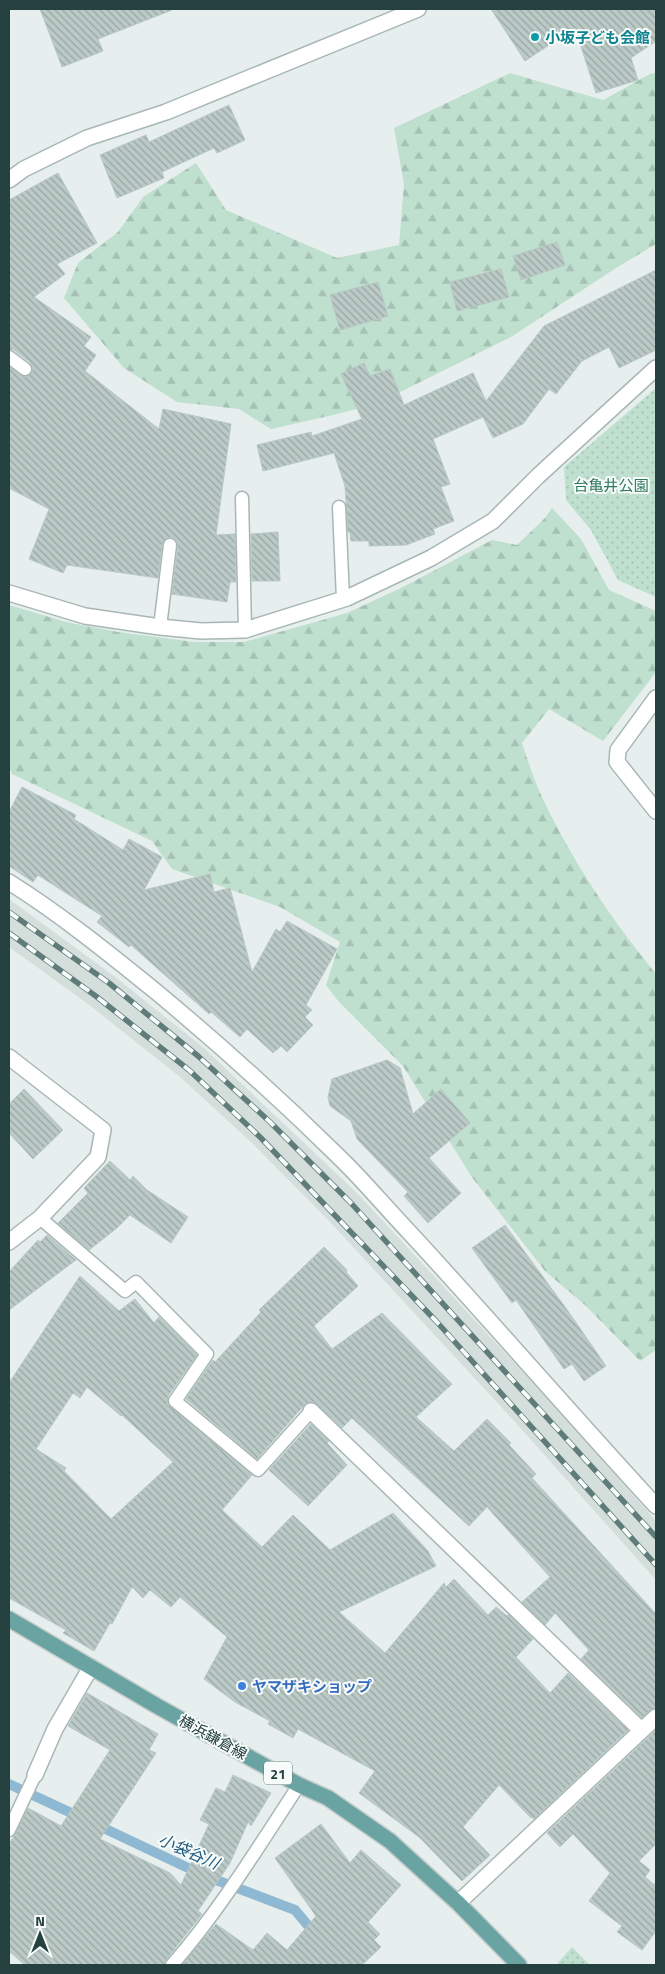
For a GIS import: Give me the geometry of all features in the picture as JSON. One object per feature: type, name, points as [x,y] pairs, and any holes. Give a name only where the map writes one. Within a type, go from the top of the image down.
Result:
[{"type":"main road","name":"横浜鎌倉線","points":[[9,1620],[299,1785],[328,1798],[390,1840],[520,1965]]},
{"type":"street","points":[[9,180],[24,169],[87,138],[166,112],[418,9]]},
{"type":"street","points":[[9,593],[85,616],[201,631],[245,630],[343,599],[431,558],[493,521],[538,476],[656,368]]},
{"type":"street","points":[[656,698],[618,750],[617,762],[656,811]]},
{"type":"street","points":[[9,882],[34,898],[115,958],[188,1018],[273,1094],[340,1158],[441,1266],[656,1506]]},
{"type":"street","points":[[9,1058],[103,1130],[98,1157],[40,1218],[9,1242]]},
{"type":"street","points":[[311,1411],[641,1730]]},
{"type":"street","points":[[35,1775],[55,1729],[90,1667]]},
{"type":"street","points":[[458,1904],[656,1717]]},
{"type":"lane","points":[[9,357],[25,369]]},
{"type":"lane","points":[[242,498],[245,630]]},
{"type":"lane","points":[[339,507],[343,599]]},
{"type":"lane","points":[[160,627],[170,545]]},
{"type":"lane","points":[[40,1218],[125,1291],[136,1282],[207,1354],[175,1401],[258,1470],[311,1411]]},
{"type":"lane","points":[[9,1830],[35,1775]]},
{"type":"lane","points":[[172,1965],[224,1898],[299,1785]]},
{"type":"shaded area","points":[[9,899],[114,976],[204,1048],[358,1194],[545,1396],[656,1521],[656,1580],[515,1422],[330,1222],[252,1143],[180,1077],[88,1004],[9,947]]},
{"type":"green space","points":[[510,73],[603,100],[650,74],[656,73],[656,244],[511,337],[376,404],[271,429],[239,409],[177,402],[124,368],[64,298],[78,263],[118,232],[143,197],[196,163],[226,210],[337,258],[399,245],[404,184],[394,128]]},
{"type":"green space","name":"台亀井公園","points":[[656,388],[656,597],[618,580],[591,530],[566,500],[564,467]]},
{"type":"green space","points":[[552,508],[581,539],[609,590],[656,611],[656,672],[603,741],[549,709],[522,743],[539,791],[566,844],[624,933],[656,974],[656,1350],[640,1361],[585,1305],[545,1271],[471,1176],[403,1066],[339,1002],[326,985],[340,942],[280,907],[172,869],[152,841],[12,774],[9,767],[9,605],[66,622],[118,632],[195,642],[244,642],[347,613],[401,588],[492,540],[517,545],[545,518]]},
{"type":"green space","points":[[572,1947],[590,1965],[556,1965]]},
{"type":"building","points":[[40,9],[172,10],[98,39],[103,51],[62,67]]},
{"type":"building","points":[[491,9],[656,9],[656,41],[631,58],[638,80],[596,93],[575,28],[525,61]]},
{"type":"building","points":[[229,105],[245,140],[217,153],[214,148],[162,172],[164,178],[117,198],[100,155],[146,135],[149,142]]},
{"type":"building","points":[[58,173],[97,243],[57,264],[65,274],[34,297],[91,337],[84,346],[96,355],[85,371],[159,429],[163,409],[231,424],[216,535],[235,534],[236,582],[230,582],[227,602],[172,594],[178,546],[175,539],[171,537],[166,538],[162,544],[158,578],[67,565],[63,573],[29,559],[49,509],[9,488],[9,367],[25,377],[31,374],[33,369],[30,362],[14,350],[9,349],[9,200]]},
{"type":"building","points":[[557,242],[565,265],[521,280],[513,256]]},
{"type":"building","points":[[501,269],[509,297],[457,311],[450,282]]},
{"type":"building","points":[[656,270],[656,350],[619,368],[609,347],[582,361],[556,394],[549,389],[523,424],[493,438],[483,417],[433,439],[450,484],[441,487],[454,521],[433,529],[435,534],[406,545],[369,546],[369,541],[351,541],[350,532],[348,532],[345,486],[334,453],[263,471],[257,445],[311,432],[312,436],[362,419],[341,374],[364,363],[370,376],[390,369],[404,405],[473,373],[486,401],[544,326]]},
{"type":"building","points":[[378,282],[388,316],[340,330],[330,295]]},
{"type":"building","points":[[278,532],[280,581],[252,581],[251,534]]},
{"type":"building","points":[[22,787],[76,815],[74,819],[123,850],[129,839],[162,857],[144,890],[210,874],[214,892],[230,888],[252,972],[276,929],[280,932],[287,921],[337,949],[306,1005],[312,1010],[305,1017],[313,1025],[287,1052],[281,1046],[273,1053],[247,1029],[240,1037],[211,1012],[209,1014],[131,945],[129,947],[97,922],[102,916],[38,875],[33,882],[9,866],[9,812]]},
{"type":"building","points":[[387,1060],[400,1068],[413,1114],[441,1089],[470,1123],[429,1158],[461,1193],[428,1223],[404,1196],[408,1192],[357,1139],[351,1121],[330,1106],[328,1097],[332,1079]]},
{"type":"building","points":[[24,1089],[63,1130],[33,1159],[9,1133],[9,1104]]},
{"type":"building","points":[[110,1161],[130,1180],[133,1176],[147,1190],[188,1217],[171,1243],[130,1215],[89,1250],[58,1223],[88,1193],[84,1188]]},
{"type":"building","points":[[505,1225],[606,1366],[584,1381],[572,1364],[564,1369],[516,1300],[512,1303],[472,1248]]},
{"type":"building","points":[[47,1235],[76,1260],[9,1310],[9,1272],[38,1240],[40,1242]]},
{"type":"building","points":[[324,1247],[347,1270],[346,1272],[358,1286],[314,1326],[332,1349],[382,1313],[452,1384],[416,1417],[454,1451],[487,1419],[511,1443],[509,1445],[536,1474],[532,1478],[656,1614],[656,1708],[650,1710],[642,1718],[581,1659],[589,1650],[555,1613],[545,1625],[522,1602],[550,1577],[487,1507],[469,1526],[352,1418],[342,1428],[314,1402],[305,1404],[257,1459],[186,1399],[213,1360],[215,1362],[261,1312],[259,1310]]},
{"type":"building","points":[[80,1276],[119,1311],[135,1299],[154,1323],[159,1317],[197,1355],[168,1396],[167,1404],[252,1475],[222,1510],[262,1547],[293,1515],[330,1550],[393,1513],[428,1551],[436,1566],[339,1612],[385,1653],[444,1583],[446,1587],[454,1579],[488,1615],[496,1607],[507,1616],[509,1615],[533,1639],[516,1657],[550,1693],[568,1673],[628,1730],[534,1819],[499,1785],[463,1827],[490,1855],[462,1881],[419,1837],[359,1793],[375,1771],[298,1729],[293,1738],[268,1724],[270,1721],[235,1702],[204,1679],[227,1637],[180,1597],[171,1607],[150,1590],[143,1598],[132,1587],[112,1624],[110,1623],[94,1651],[63,1633],[66,1630],[9,1598],[9,1383]],"holes":[[[87,1387],[173,1462],[111,1519],[64,1471],[66,1468],[36,1449],[73,1393],[80,1398]]]},
{"type":"building","points":[[311,1424],[329,1441],[327,1443],[347,1465],[308,1506],[269,1470]]},
{"type":"building","points":[[87,1693],[158,1734],[149,1750],[156,1753],[100,1839],[170,1873],[181,1885],[209,1824],[200,1820],[216,1788],[225,1792],[233,1775],[271,1793],[251,1826],[248,1822],[230,1863],[198,1911],[202,1914],[164,1965],[25,1965],[9,1951],[9,1844],[28,1808],[61,1826],[110,1750],[68,1726]]},
{"type":"building","points":[[656,1730],[656,1844],[639,1861],[650,1870],[645,1877],[656,1886],[656,1931],[642,1950],[617,1932],[622,1926],[589,1901],[610,1873],[573,1834],[560,1847],[547,1833]]},
{"type":"building","points":[[321,1824],[350,1863],[361,1850],[401,1885],[368,1922],[380,1934],[374,1940],[381,1947],[362,1965],[182,1965],[216,1924],[253,1950],[267,1933],[287,1950],[316,1916],[275,1858]]},
{"type":"waterway","name":"小袋谷川","points":[[9,1784],[82,1818]]},
{"type":"waterway","name":"小袋谷川","points":[[95,1824],[203,1875],[295,1910],[316,1935]]},
{"type":"railway","points":[[9,912],[109,983],[198,1056],[270,1122],[350,1202],[656,1537]]},
{"type":"railway","points":[[9,933],[97,997],[189,1070],[261,1138],[436,1321],[656,1565]]},
{"type":"place","name":"小坂子ども会館","points":[[535,37]]},
{"type":"place","name":"ヤマザキショップ","points":[[242,1686]]}]
